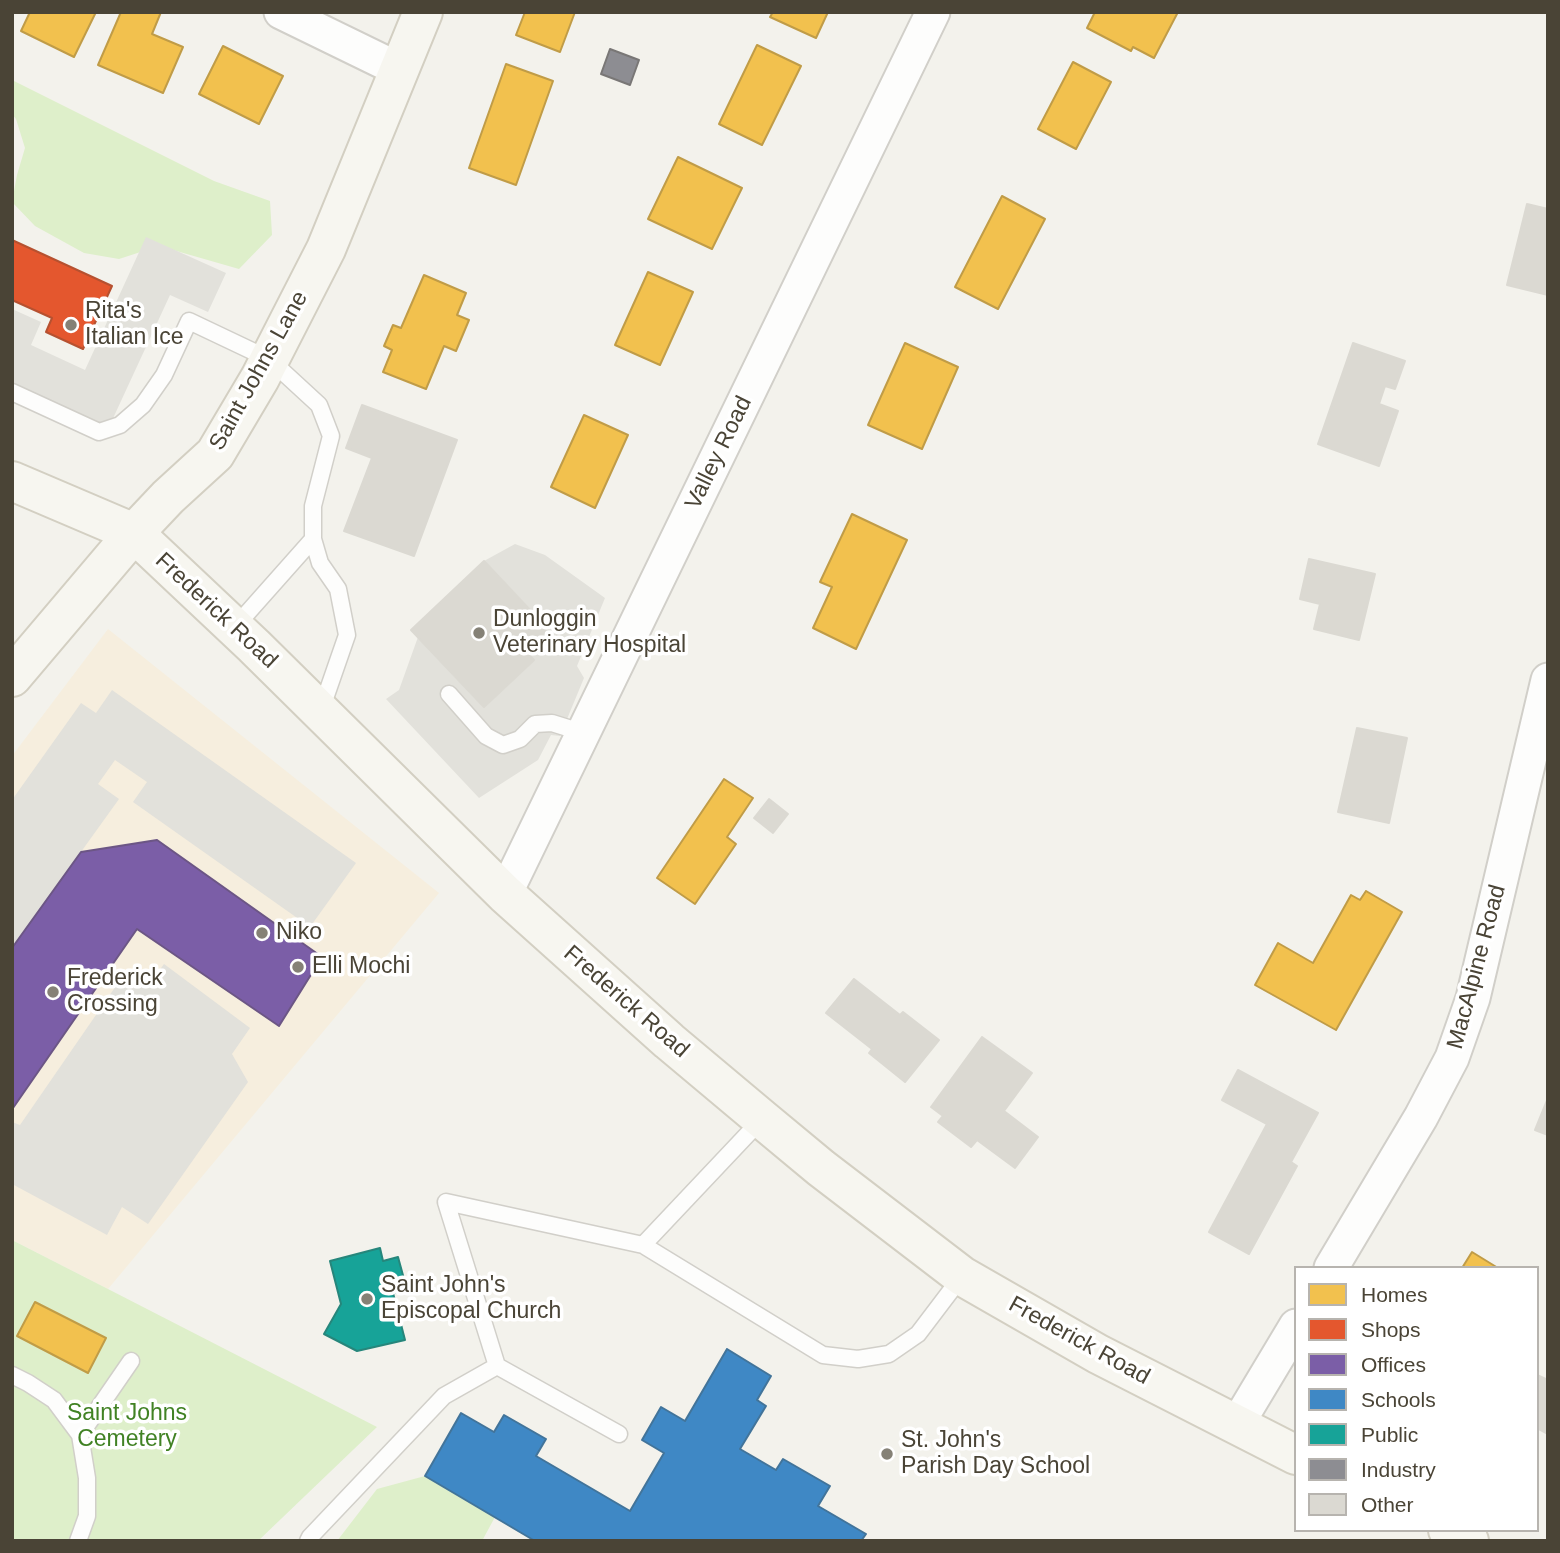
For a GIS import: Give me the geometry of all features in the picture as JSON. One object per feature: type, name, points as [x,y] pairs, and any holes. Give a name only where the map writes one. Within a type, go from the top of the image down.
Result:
[{"type":"main road","name":"Saint Johns Lane","points":[[12,677],[134,533],[215,454],[270,359],[326,249],[423,12]]},
{"type":"main road","name":"Frederick Road","points":[[12,481],[134,533],[321,712],[505,894],[669,1041],[762,1119],[821,1168],[962,1276],[1098,1354],[1294,1454]]},
{"type":"street","points":[[281,12],[400,70]]},
{"type":"street","name":"Valley Road","points":[[505,894],[933,12]]},
{"type":"street","name":"MacAlpine Road","points":[[1332,1266],[1452,1058],[1473,998],[1548,680]]},
{"type":"street","points":[[1237,1426],[1294,1329]]},
{"type":"lane","points":[[12,392],[99,432],[120,425],[143,405],[164,375],[189,321],[270,359],[319,405],[331,436],[313,506],[313,539],[320,563],[338,589],[347,635],[321,712]]},
{"type":"lane","points":[[234,628],[313,539]]},
{"type":"lane","points":[[449,694],[486,736],[503,746],[520,739],[535,724],[552,723],[583,733]]},
{"type":"lane","points":[[643,1245],[762,1119]]},
{"type":"lane","points":[[619,1434],[497,1366],[446,1202],[643,1245],[823,1355],[858,1359],[890,1354],[918,1334],[962,1276]]},
{"type":"lane","points":[[80,1435],[131,1361]]},
{"type":"lane","points":[[308,1541],[444,1396],[497,1366]]},
{"type":"lane","points":[[12,1375],[28,1382],[54,1400],[80,1435],[87,1478],[87,1516],[78,1541]]},
{"type":"shaded area","points":[[146,237],[226,273],[208,312],[170,295],[109,427],[12,383],[12,309],[41,322],[31,345],[85,370]]},
{"type":"shaded area","points":[[515,544],[545,555],[605,598],[577,666],[584,678],[560,736],[551,735],[538,760],[479,798],[386,699],[399,690],[418,637],[484,707],[533,661],[525,651],[548,628],[484,561]]},
{"type":"shaded area","points":[[108,629],[439,893],[108,1289],[12,1240],[12,756]]},
{"type":"shaded area","points":[[112,690],[356,863],[310,927],[133,802],[147,782],[115,760],[98,784],[119,799],[12,948],[12,800],[81,703],[96,713]]},
{"type":"shaded area","points":[[164,964],[250,1028],[232,1054],[248,1082],[148,1224],[122,1207],[107,1235],[12,1184],[12,1122],[20,1125],[127,970],[148,986]]},
{"type":"green space","points":[[12,80],[214,181],[270,201],[272,235],[239,269],[159,246],[119,259],[84,253],[35,226],[12,202],[25,148],[12,114]]},
{"type":"green space","name":"Saint Johns Cemetery","points":[[12,1240],[377,1427],[258,1541],[12,1541]]},
{"type":"green space","points":[[425,1476],[495,1517],[482,1541],[337,1541],[377,1489]]},
{"type":"building: Homes","points":[[30,12],[96,12],[74,57],[21,31]]},
{"type":"building: Homes","points":[[121,12],[161,12],[152,34],[183,47],[163,93],[98,65]]},
{"type":"building: Homes","points":[[525,12],[575,12],[560,52],[516,35]]},
{"type":"building: Homes","points":[[773,12],[828,12],[816,38],[770,17]]},
{"type":"building: Homes","points":[[1095,12],[1178,12],[1154,58],[1133,47],[1131,51],[1087,28]]},
{"type":"building: Homes","points":[[757,45],[801,66],[762,145],[719,124]]},
{"type":"building: Homes","points":[[223,46],[283,76],[259,124],[199,94]]},
{"type":"building: Homes","points":[[1073,62],[1111,82],[1076,149],[1038,129]]},
{"type":"building: Homes","points":[[506,64],[553,81],[516,185],[469,168]]},
{"type":"building: Homes","points":[[678,157],[742,188],[712,249],[648,219]]},
{"type":"building: Homes","points":[[1002,196],[1045,219],[998,309],[955,287]]},
{"type":"building: Homes","points":[[648,272],[693,292],[660,365],[615,345]]},
{"type":"building: Homes","points":[[424,275],[466,293],[457,315],[469,320],[456,351],[444,346],[426,389],[383,372],[392,350],[384,346],[393,325],[401,328]]},
{"type":"building: Homes","points":[[905,343],[958,367],[922,449],[868,425]]},
{"type":"building: Homes","points":[[584,415],[628,435],[595,508],[551,487]]},
{"type":"building: Homes","points":[[852,514],[907,540],[856,649],[813,628],[832,587],[820,582]]},
{"type":"building: Homes","points":[[724,779],[753,798],[727,837],[736,844],[695,904],[657,878]]},
{"type":"building: Homes","points":[[1366,891],[1402,912],[1336,1030],[1255,985],[1278,943],[1313,963],[1351,895],[1360,900]]},
{"type":"building: Homes","points":[[1472,1252],[1495,1266],[1463,1266]]},
{"type":"building: Homes","points":[[35,1302],[106,1338],[88,1373],[17,1336]]},
{"type":"building: Shops","points":[[12,240],[112,286],[83,349],[46,332],[52,318],[12,300]]},
{"type":"building: Offices","name":"Frederick Crossing","points":[[157,840],[322,957],[279,1026],[137,929],[13,1108],[12,948],[81,852]]},
{"type":"building: Schools","name":"St. John's Parish Day School","points":[[727,1349],[771,1376],[757,1400],[766,1406],[740,1449],[776,1470],[783,1459],[830,1486],[818,1506],[866,1534],[861,1541],[535,1541],[425,1476],[461,1413],[494,1432],[504,1415],[546,1439],[536,1456],[630,1511],[664,1453],[642,1440],[661,1407],[685,1421]]},
{"type":"building: Public","name":"Saint John's Episcopal Church","points":[[380,1248],[383,1261],[398,1257],[407,1290],[393,1293],[405,1340],[357,1351],[324,1334],[341,1304],[330,1261]]},
{"type":"building: Industry","points":[[610,49],[639,60],[630,85],[601,74]]},
{"type":"building: Other","points":[[1527,204],[1548,209],[1548,295],[1507,285]]},
{"type":"building: Other","points":[[1353,343],[1405,361],[1395,389],[1385,386],[1379,404],[1398,411],[1379,466],[1318,444]]},
{"type":"building: Other","points":[[362,405],[457,440],[414,556],[344,531],[372,458],[346,448]]},
{"type":"building: Other","points":[[1309,559],[1375,574],[1359,640],[1314,629],[1320,604],[1300,599]]},
{"type":"building: Other","name":"Dunloggin Veterinary Hospital","points":[[484,561],[548,629],[525,651],[534,660],[484,707],[411,630]]},
{"type":"building: Other","points":[[1357,728],[1407,738],[1389,823],[1338,812]]},
{"type":"building: Other","points":[[769,799],[788,814],[773,833],[754,818]]},
{"type":"building: Other","points":[[854,979],[900,1015],[903,1012],[939,1040],[905,1082],[869,1053],[872,1049],[826,1013]]},
{"type":"building: Other","points":[[982,1037],[1032,1073],[1004,1111],[1038,1137],[1015,1168],[977,1140],[971,1147],[938,1122],[943,1116],[931,1107]]},
{"type":"building: Other","points":[[1238,1070],[1318,1113],[1291,1162],[1297,1166],[1249,1254],[1209,1232],[1267,1124],[1222,1100]]},
{"type":"building: Other","points":[[1548,1098],[1548,1135],[1535,1130]]},
{"type":"building: Other","points":[[1539,1376],[1548,1380],[1548,1434],[1539,1429]]},
{"type":"place","name":"Rita's Italian Ice","points":[[71,325]]},
{"type":"place","name":"Dunloggin Veterinary Hospital","points":[[479,633]]},
{"type":"place","name":"Niko","points":[[262,933]]},
{"type":"place","name":"Elli Mochi","points":[[298,967]]},
{"type":"place","name":"Frederick Crossing","points":[[53,992]]},
{"type":"place","name":"Saint John's Episcopal Church","points":[[367,1299]]},
{"type":"place","name":"St. John's Parish Day School","points":[[887,1454]]}]
